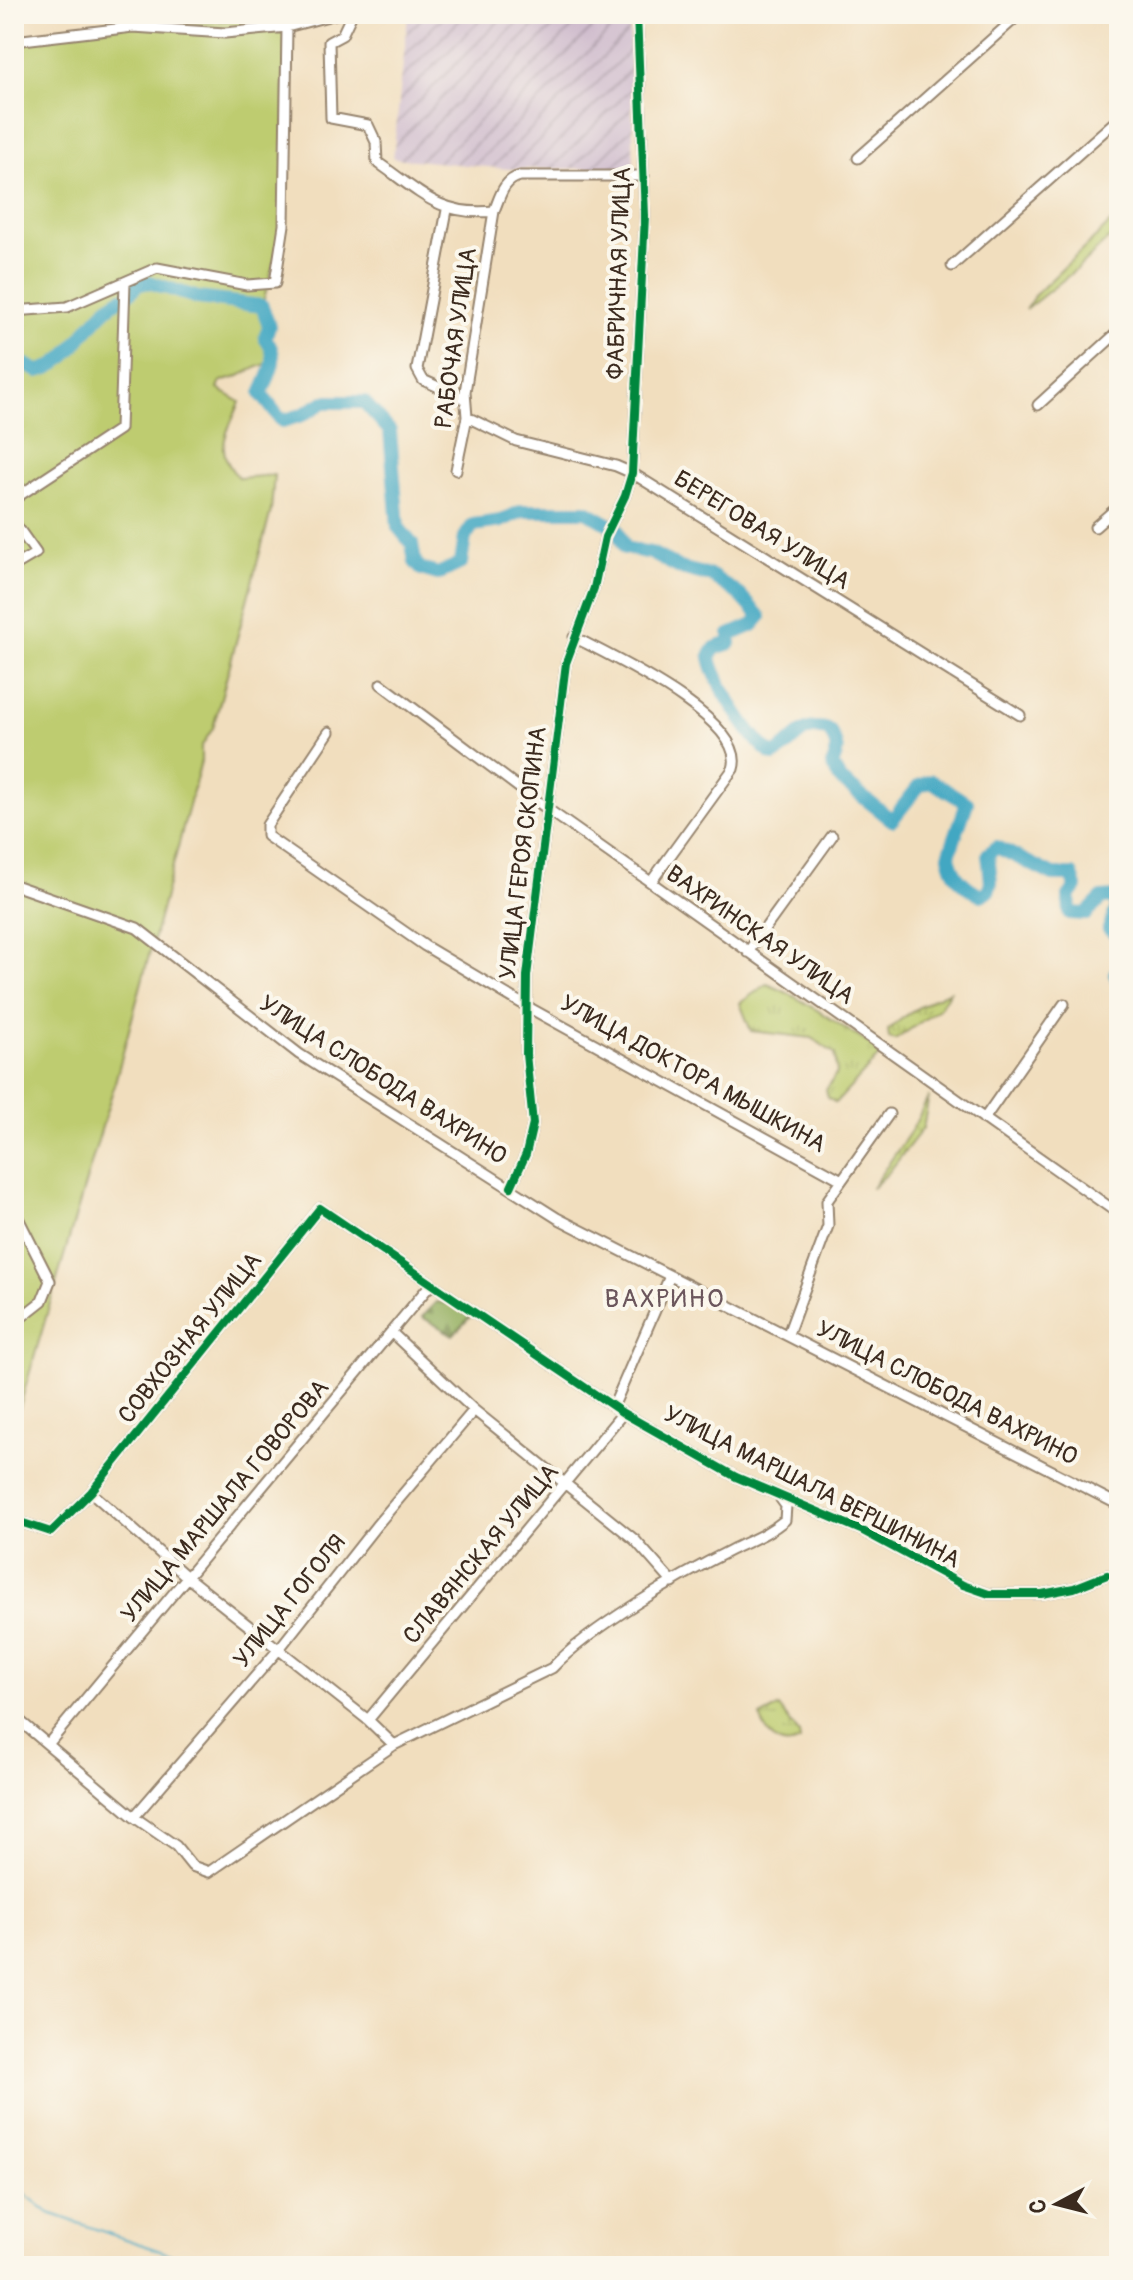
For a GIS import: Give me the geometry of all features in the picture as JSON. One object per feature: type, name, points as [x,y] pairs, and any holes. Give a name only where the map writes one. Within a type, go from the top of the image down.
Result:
[{"type":"street","points":[[14,41],[133,27],[204,33],[287,27],[336,14]]},
{"type":"street","points":[[352,14],[342,35],[329,42],[331,118],[368,125],[376,142],[377,162],[447,210],[469,214],[494,211],[510,178],[644,176]]},
{"type":"street","name":"ФАБРИЧНАЯ УЛИЦА","points":[[611,525],[632,473],[645,216],[637,14]]},
{"type":"street","points":[[858,158],[1020,14]]},
{"type":"street","points":[[14,311],[67,307],[157,268],[247,285],[275,283],[284,225],[287,27]]},
{"type":"street","points":[[952,266],[1119,118]]},
{"type":"street","points":[[447,210],[417,369],[423,380],[465,399]]},
{"type":"street","name":"РАБОЧАЯ УЛИЦА","points":[[456,470],[467,417],[465,399],[494,211]]},
{"type":"street","points":[[14,499],[120,429],[125,283]]},
{"type":"street","points":[[1038,405],[1119,331]]},
{"type":"street","name":"БЕРЕГОВАЯ УЛИЦА","points":[[467,417],[516,441],[616,466],[632,473],[1020,715]]},
{"type":"street","points":[[1095,527],[1119,506]]},
{"type":"street","points":[[14,522],[36,553],[14,566]]},
{"type":"street","name":"УЛИЦА ГЕРОЯ СКОПИНА","points":[[511,1187],[526,1154],[533,1124],[526,1006],[546,808],[566,663],[594,588],[611,525]]},
{"type":"street","points":[[574,637],[665,685],[697,709],[733,750],[733,769],[651,882]]},
{"type":"street","name":"ВАХРИНСКАЯ УЛИЦА","points":[[381,684],[546,808],[1117,1211]]},
{"type":"street","name":"УЛИЦА ДОКТОРА МЫШКИНА","points":[[329,732],[267,825],[267,836],[425,946],[526,1006],[840,1179]]},
{"type":"street","points":[[748,952],[832,836]]},
{"type":"street","name":"УЛИЦА СЛОБОДА ВАХРИНО","points":[[14,885],[137,928],[299,1054],[557,1218],[1119,1505]]},
{"type":"street","points":[[984,1119],[1064,1004]]},
{"type":"street","points":[[788,1334],[828,1226],[827,1201],[889,1114]]},
{"type":"street","name":"УЛИЦА МАРШАЛА ВЕРШИНИНА","points":[[320,1208],[623,1413],[736,1477],[861,1530],[963,1585],[989,1594],[1042,1594],[1074,1588],[1107,1575]]},
{"type":"street","name":"СОВХОЗНАЯ УЛИЦА","points":[[14,1520],[51,1532],[91,1492],[320,1208]]},
{"type":"street","points":[[14,1210],[50,1281],[42,1301],[14,1323]]},
{"type":"street","points":[[614,1405],[670,1276]]},
{"type":"street","name":"УЛИЦА МАРШАЛА ГОВОРОВА","points":[[49,1743],[431,1284]]},
{"type":"street","points":[[392,1333],[474,1410],[635,1540],[673,1583]]},
{"type":"street","name":"УЛИЦА ГОГОЛЯ","points":[[134,1817],[279,1649],[376,1526],[474,1410]]},
{"type":"street","name":"СЛАВЯНСКАЯ УЛИЦА","points":[[368,1720],[623,1413]]},
{"type":"street","points":[[91,1492],[187,1577],[368,1720],[394,1745]]},
{"type":"street","points":[[14,1716],[134,1817],[176,1846],[192,1866],[209,1872],[394,1745],[552,1668],[569,1649],[673,1583],[733,1549],[767,1535],[785,1520],[786,1506],[778,1495]]},
{"type":"shaded area","points":[[438,14],[629,14],[634,168],[508,169],[393,158],[408,17]]},
{"type":"green space","points":[[285,16],[284,225],[262,306],[269,326],[265,338],[274,351],[275,362],[221,381],[218,389],[240,402],[224,442],[226,459],[239,478],[274,475],[271,511],[213,728],[201,747],[201,761],[114,1086],[14,1426],[14,41],[141,23],[167,26]]},
{"type":"green space","points":[[1119,215],[1119,229],[1077,269],[1025,310],[1035,295]]},
{"type":"green space","points":[[767,984],[812,1007],[883,1052],[836,1103],[828,1098],[826,1090],[837,1073],[835,1054],[812,1038],[751,1031],[740,1003]]},
{"type":"green space","points":[[950,991],[939,1009],[895,1040],[889,1038],[888,1030],[902,1018]]},
{"type":"green space","points":[[929,1096],[923,1128],[888,1173],[871,1189],[913,1128]]},
{"type":"green space","points":[[436,1302],[454,1304],[470,1317],[453,1335],[422,1317]]},
{"type":"green space","points":[[779,1707],[799,1734],[800,1741],[780,1743],[766,1730],[760,1717]]},
{"type":"waterway","points":[[131,292],[137,285],[149,282],[198,298],[262,306],[269,326],[265,338],[273,359],[261,394],[282,421],[302,415],[324,402],[364,402],[390,431],[398,527],[412,544],[415,562],[421,569],[438,574],[461,563],[465,537],[473,525],[501,521],[522,511],[586,511],[617,529],[625,548],[651,553],[680,568],[712,576],[740,595],[760,617],[753,625],[730,635],[730,643],[715,648],[710,656],[726,695],[745,725],[766,749],[774,755],[811,728],[829,730],[836,748],[832,765],[840,779],[892,820],[919,786],[931,781],[967,803],[949,855],[956,874],[964,884],[981,895],[988,891],[991,882],[988,854],[997,847],[1053,875],[1072,875],[1076,887],[1069,896],[1070,913],[1086,914],[1102,898],[1116,897],[1117,908],[1109,929],[1119,936]]},
{"type":"waterway","points":[[14,359],[38,371],[50,367],[61,360],[99,316],[122,298]]},
{"type":"waterway","points":[[1119,968],[1115,974],[1119,982]]},
{"type":"waterway","points":[[14,2185],[49,2213],[204,2266]]},
{"type":"cycle path","points":[[511,1187],[526,1154],[533,1124],[526,1054],[527,976],[566,663],[594,588],[605,537],[625,496],[632,473],[645,216],[637,14]]},
{"type":"cycle path","points":[[14,1520],[51,1532],[91,1492],[320,1208],[623,1413],[736,1477],[861,1530],[963,1585],[989,1594],[1042,1594],[1074,1588],[1107,1575]]},
{"type":"district","name":"ВАХРИНО","points":[[665,1299]]}]
